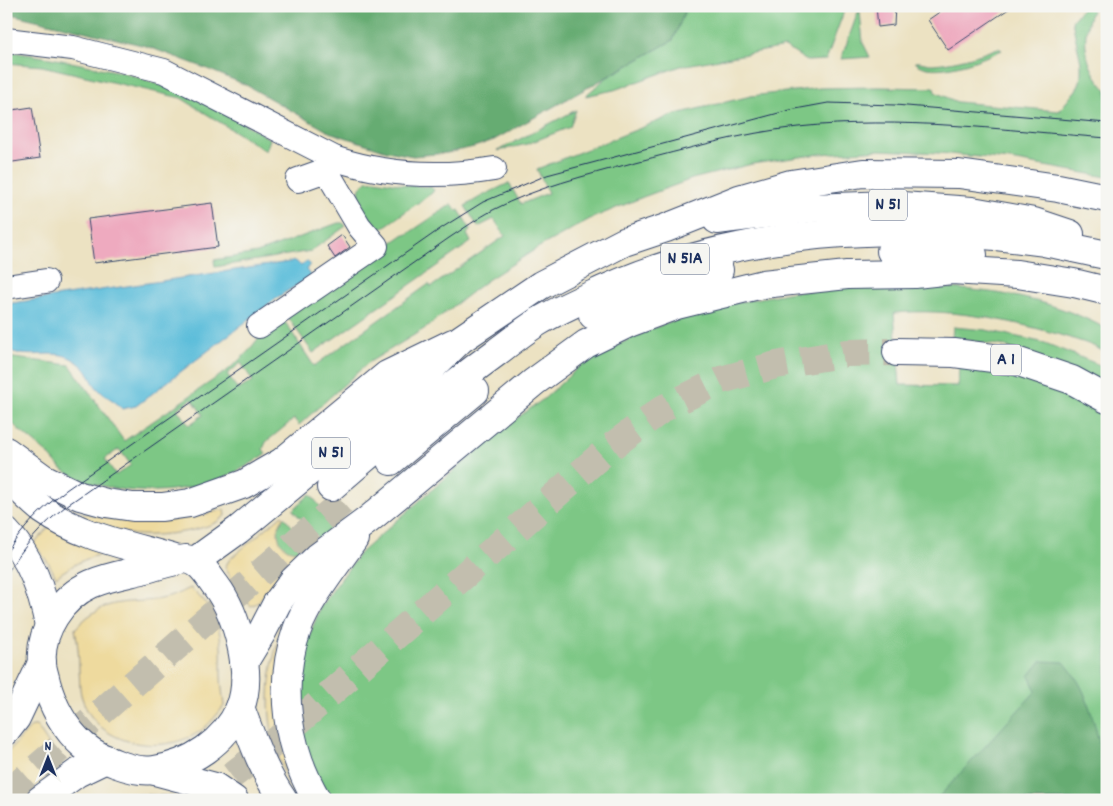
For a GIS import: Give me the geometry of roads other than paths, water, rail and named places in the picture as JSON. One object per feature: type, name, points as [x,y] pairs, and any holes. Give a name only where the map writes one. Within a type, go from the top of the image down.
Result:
[{"type":"main road","name":"N 51","points":[[187,560],[201,566],[223,595],[230,609],[244,662],[244,684],[240,707],[228,729],[208,748],[184,762],[153,770],[128,768],[106,759],[84,746],[56,712],[42,663],[43,645],[49,625],[61,607],[90,584],[187,560],[238,530],[428,371],[462,339],[541,285],[624,242],[666,228],[739,199],[791,184],[863,173],[959,174],[1058,188],[1107,198]]},
{"type":"main road","name":"N 51","points":[[666,228],[812,208],[888,205],[972,211],[1034,222],[1107,246]]},
{"type":"main road","name":"N 51A","points":[[1107,255],[1045,243],[970,234],[921,232],[846,233],[787,238],[678,261],[629,278],[538,322],[429,403],[336,495],[497,374],[548,339],[591,315],[684,279],[736,266],[794,256],[858,251],[920,251],[975,255],[1027,261],[1107,278]]},
{"type":"main road","points":[[244,662],[277,603],[294,580],[318,557],[368,520],[534,382],[586,344],[629,323],[677,306],[763,284],[846,275],[915,274],[952,270],[1017,274],[1074,283],[1107,291]]},
{"type":"main road","points":[[915,274],[947,280],[1017,286],[1052,292],[1107,310]]},
{"type":"main road","points":[[6,451],[43,478],[80,496],[106,503],[133,507],[162,507],[190,503],[244,484],[282,462],[387,375],[462,339]]},
{"type":"main road","name":"A 1","points":[[897,352],[954,353],[1016,361],[1072,380],[1107,399]]},
{"type":"main road","points":[[6,476],[42,509],[73,528],[95,536],[187,560]]},
{"type":"main road","points":[[316,800],[308,786],[294,749],[287,718],[286,689],[290,656],[297,629],[316,593],[368,520]]},
{"type":"main road","points":[[6,532],[22,551],[42,594],[49,625]]},
{"type":"main road","name":"N 51","points":[[6,731],[16,718],[42,663]]},
{"type":"main road","points":[[240,707],[260,760],[283,800]]},
{"type":"main road","points":[[40,800],[77,773],[106,759]]},
{"type":"main road","points":[[153,770],[215,787],[234,800]]},
{"type":"lane","points":[[6,40],[73,48],[164,71],[331,164],[434,175],[494,169]]},
{"type":"lane","points":[[298,180],[331,164]]},
{"type":"lane","points":[[259,326],[376,246],[359,226],[331,164]]},
{"type":"lane","points":[[6,287],[46,281]]},
{"type":"water","points":[[296,261],[301,266],[306,261],[310,264],[306,270],[312,276],[281,295],[136,406],[122,409],[98,389],[83,367],[68,357],[54,354],[21,354],[6,350],[6,304]]},
{"type":"tunnel","points":[[197,800],[267,749],[608,449],[664,408],[721,380],[776,365],[847,353],[897,352]]},
{"type":"tunnel","points":[[6,795],[342,502]]},
{"type":"tram line","points":[[6,553],[33,519],[66,490],[443,227],[483,202],[547,175],[790,110],[828,103],[895,105],[1107,123]]},
{"type":"tram line","points":[[6,575],[33,538],[66,506],[476,220],[493,210],[544,188],[693,147],[735,137],[798,127],[875,123],[952,125],[1107,138]]}]
